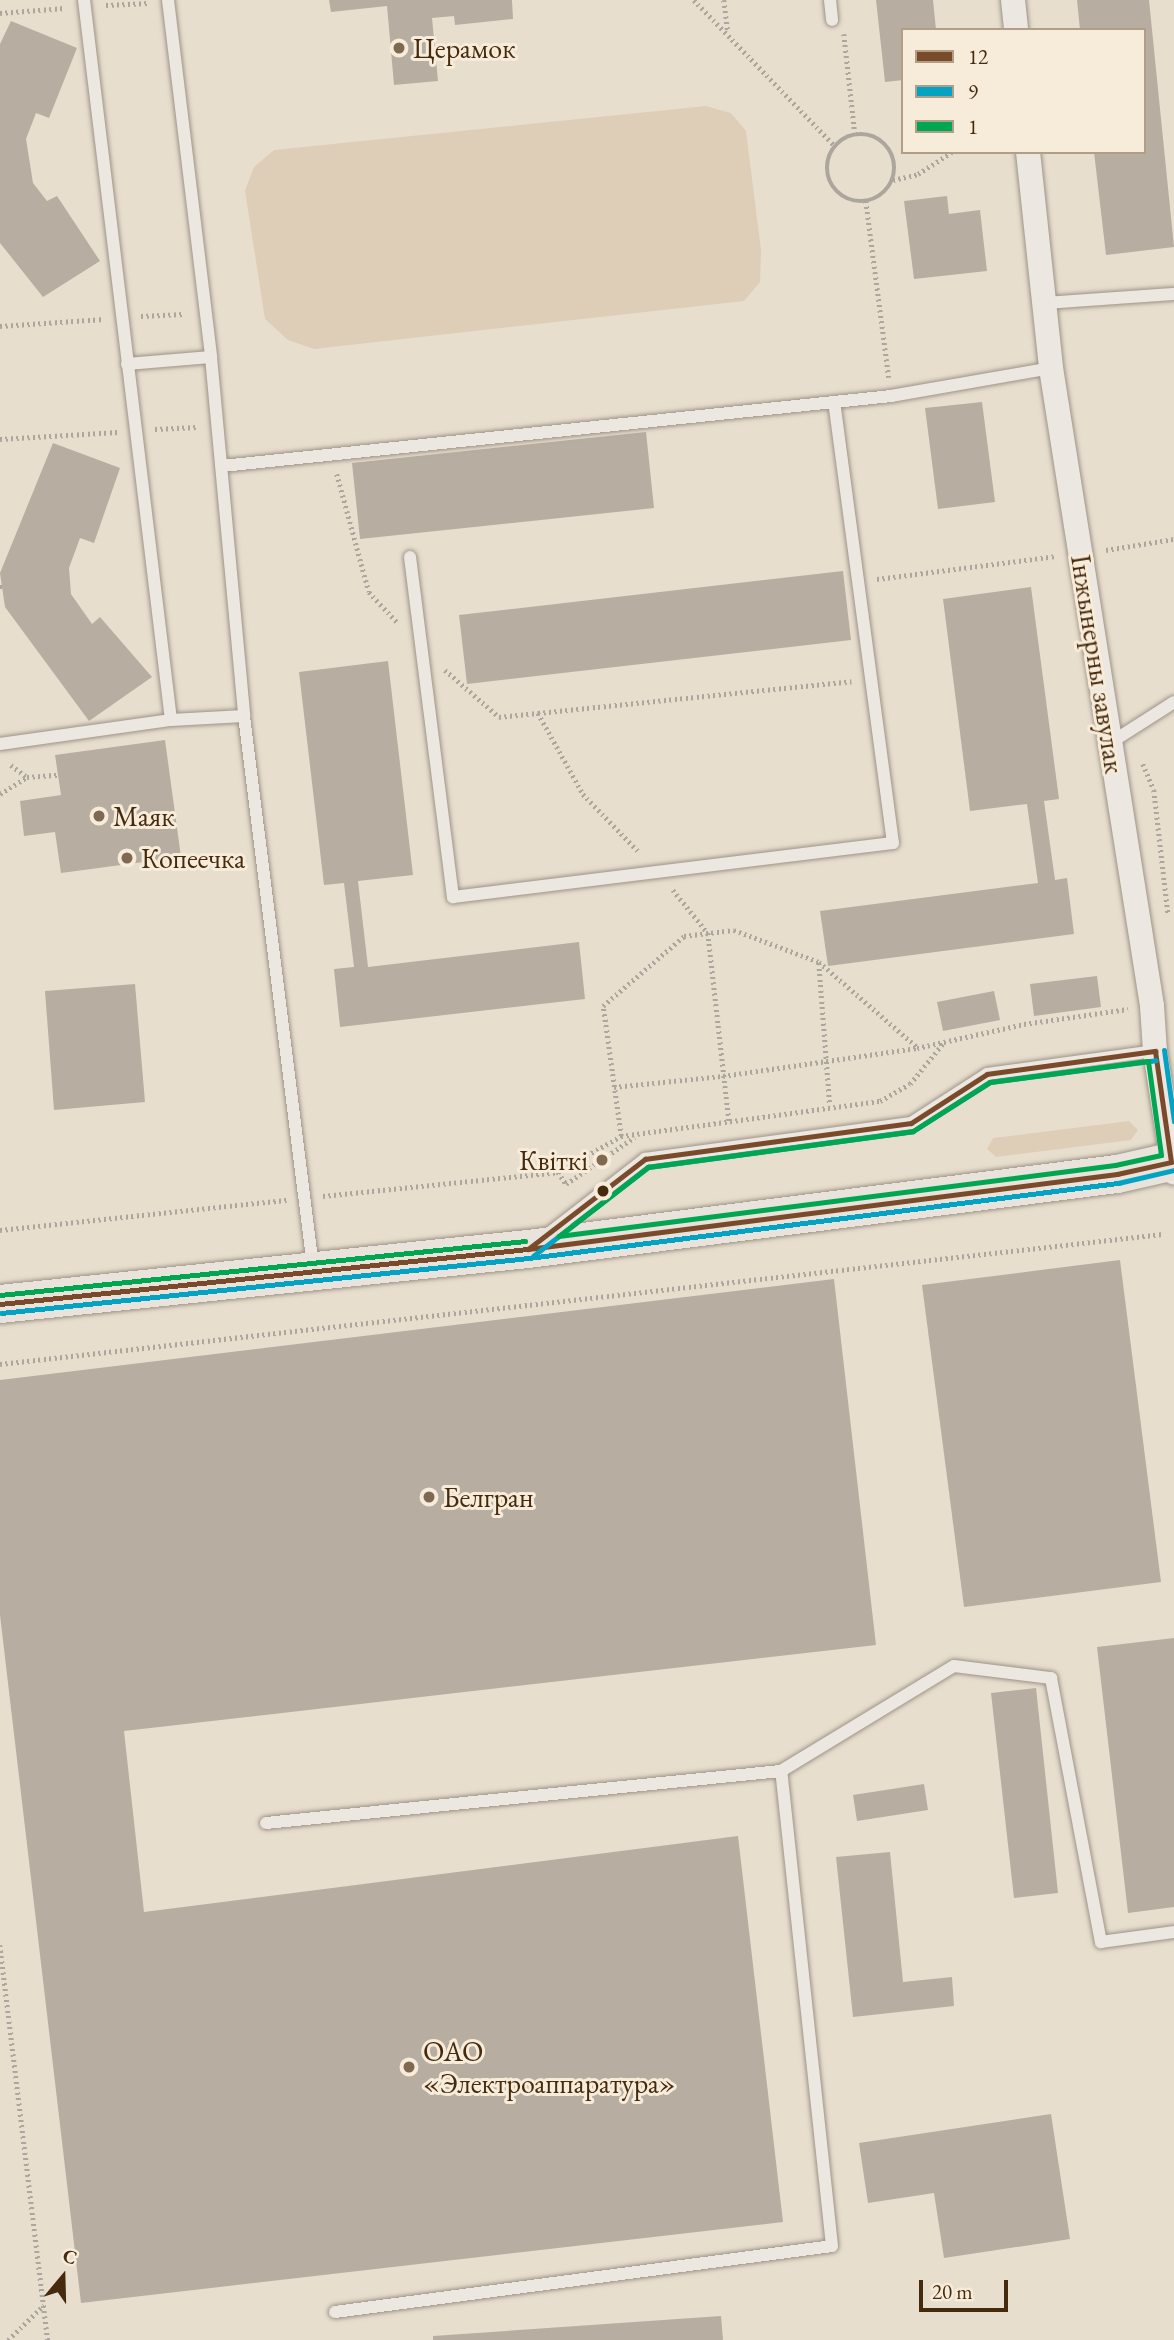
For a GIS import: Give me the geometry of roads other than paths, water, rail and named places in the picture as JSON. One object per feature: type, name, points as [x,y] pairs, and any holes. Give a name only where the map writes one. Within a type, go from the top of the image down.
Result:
[{"type":"main road","points":[[0,1304],[528,1249],[1173,1166]]},
{"type":"street","points":[[1013,0],[1016,28]]},
{"type":"street","name":"Інжынерны завулак","points":[[1028,154],[1051,368],[1152,1006],[1154,1051],[1173,1166]]},
{"type":"lane","points":[[830,0],[838,24]]},
{"type":"lane","points":[[168,1],[211,357],[244,716],[313,1270]]},
{"type":"lane","points":[[84,3],[171,720]]},
{"type":"lane","points":[[1044,303],[1174,294]]},
{"type":"lane","points":[[127,364],[211,357]]},
{"type":"lane","points":[[222,466],[891,396],[1051,368]]},
{"type":"lane","points":[[410,556],[453,897],[893,843],[834,402]]},
{"type":"lane","points":[[1110,743],[1174,702]]},
{"type":"lane","points":[[0,744],[171,720],[244,716]]},
{"type":"lane","points":[[528,1249],[645,1158],[911,1123],[987,1074],[1154,1051]]},
{"type":"lane","points":[[266,1823],[781,1771],[954,1666],[1051,1678],[1101,1942],[1174,1932]]},
{"type":"lane","points":[[335,2312],[832,2246],[781,1771]]},
{"type":"place","name":"Церамок","points":[[399,48]]},
{"type":"place","name":"Маяк","points":[[99,816]]},
{"type":"place","name":"Копеечка","points":[[127,858]]},
{"type":"place","name":"Квіткі","points":[[602,1160]]},
{"type":"place","name":"Белгран","points":[[429,1497]]},
{"type":"place","name":"ОАО «Электроаппаратура»","points":[[409,2067]]}]
